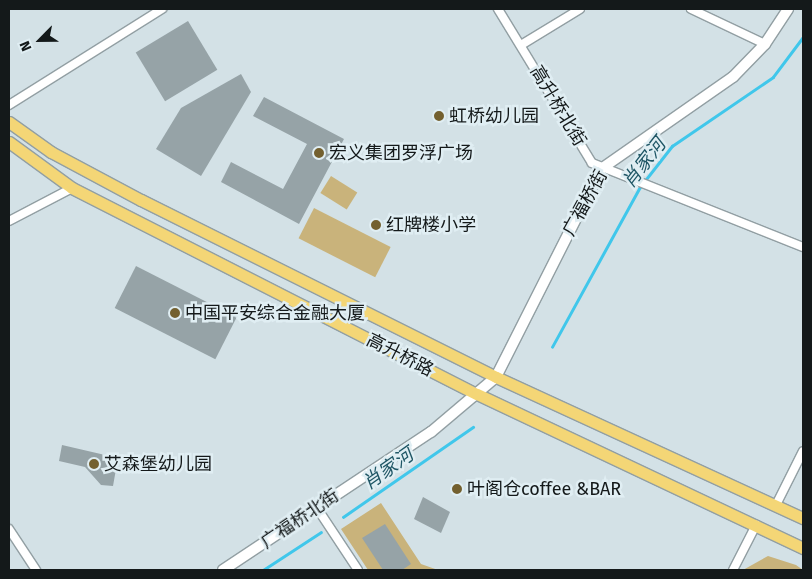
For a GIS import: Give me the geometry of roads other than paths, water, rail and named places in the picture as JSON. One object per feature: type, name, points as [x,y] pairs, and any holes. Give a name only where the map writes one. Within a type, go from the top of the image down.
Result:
[{"type":"main road","name":"广福桥街","points":[[496,377],[600,169],[733,77],[765,44],[788,9]]},
{"type":"main road","name":"高升桥路","points":[[9,122],[51,152],[133,196],[496,377],[803,518]]},
{"type":"main road","name":"高升桥路","points":[[9,142],[72,188],[477,394],[803,548]]},
{"type":"main road","name":"广福桥北街","points":[[223,570],[431,432],[496,377]]},
{"type":"street","points":[[9,105],[21,93],[162,9]]},
{"type":"street","name":"高升桥北街","points":[[498,9],[592,163],[600,169],[647,188],[803,247]]},
{"type":"street","points":[[521,45],[580,9]]},
{"type":"street","points":[[691,9],[765,44]]},
{"type":"street","points":[[9,221],[72,188]]},
{"type":"street","points":[[776,505],[803,451]]},
{"type":"street","points":[[317,508],[358,570]]},
{"type":"street","points":[[733,570],[756,525]]},
{"type":"street","points":[[9,529],[36,570]]},
{"type":"waterway","name":"肖家河","points":[[552,347],[640,187],[672,146],[773,77],[803,37]]},
{"type":"waterway","name":"肖家河","points":[[343,517],[473,427]]},
{"type":"waterway","name":"肖家河","points":[[263,570],[321,532]]},
{"type":"place","name":"虹桥幼儿园","points":[[439,116]]},
{"type":"place","name":"宏义集团罗浮广场","points":[[319,153]]},
{"type":"place","name":"红牌楼小学","points":[[376,225]]},
{"type":"place","name":"中国平安综合金融大厦","points":[[175,313]]},
{"type":"place","name":"艾森堡幼儿园","points":[[94,464]]},
{"type":"place","name":"叶阁仓coffee &BAR","points":[[457,489]]}]
